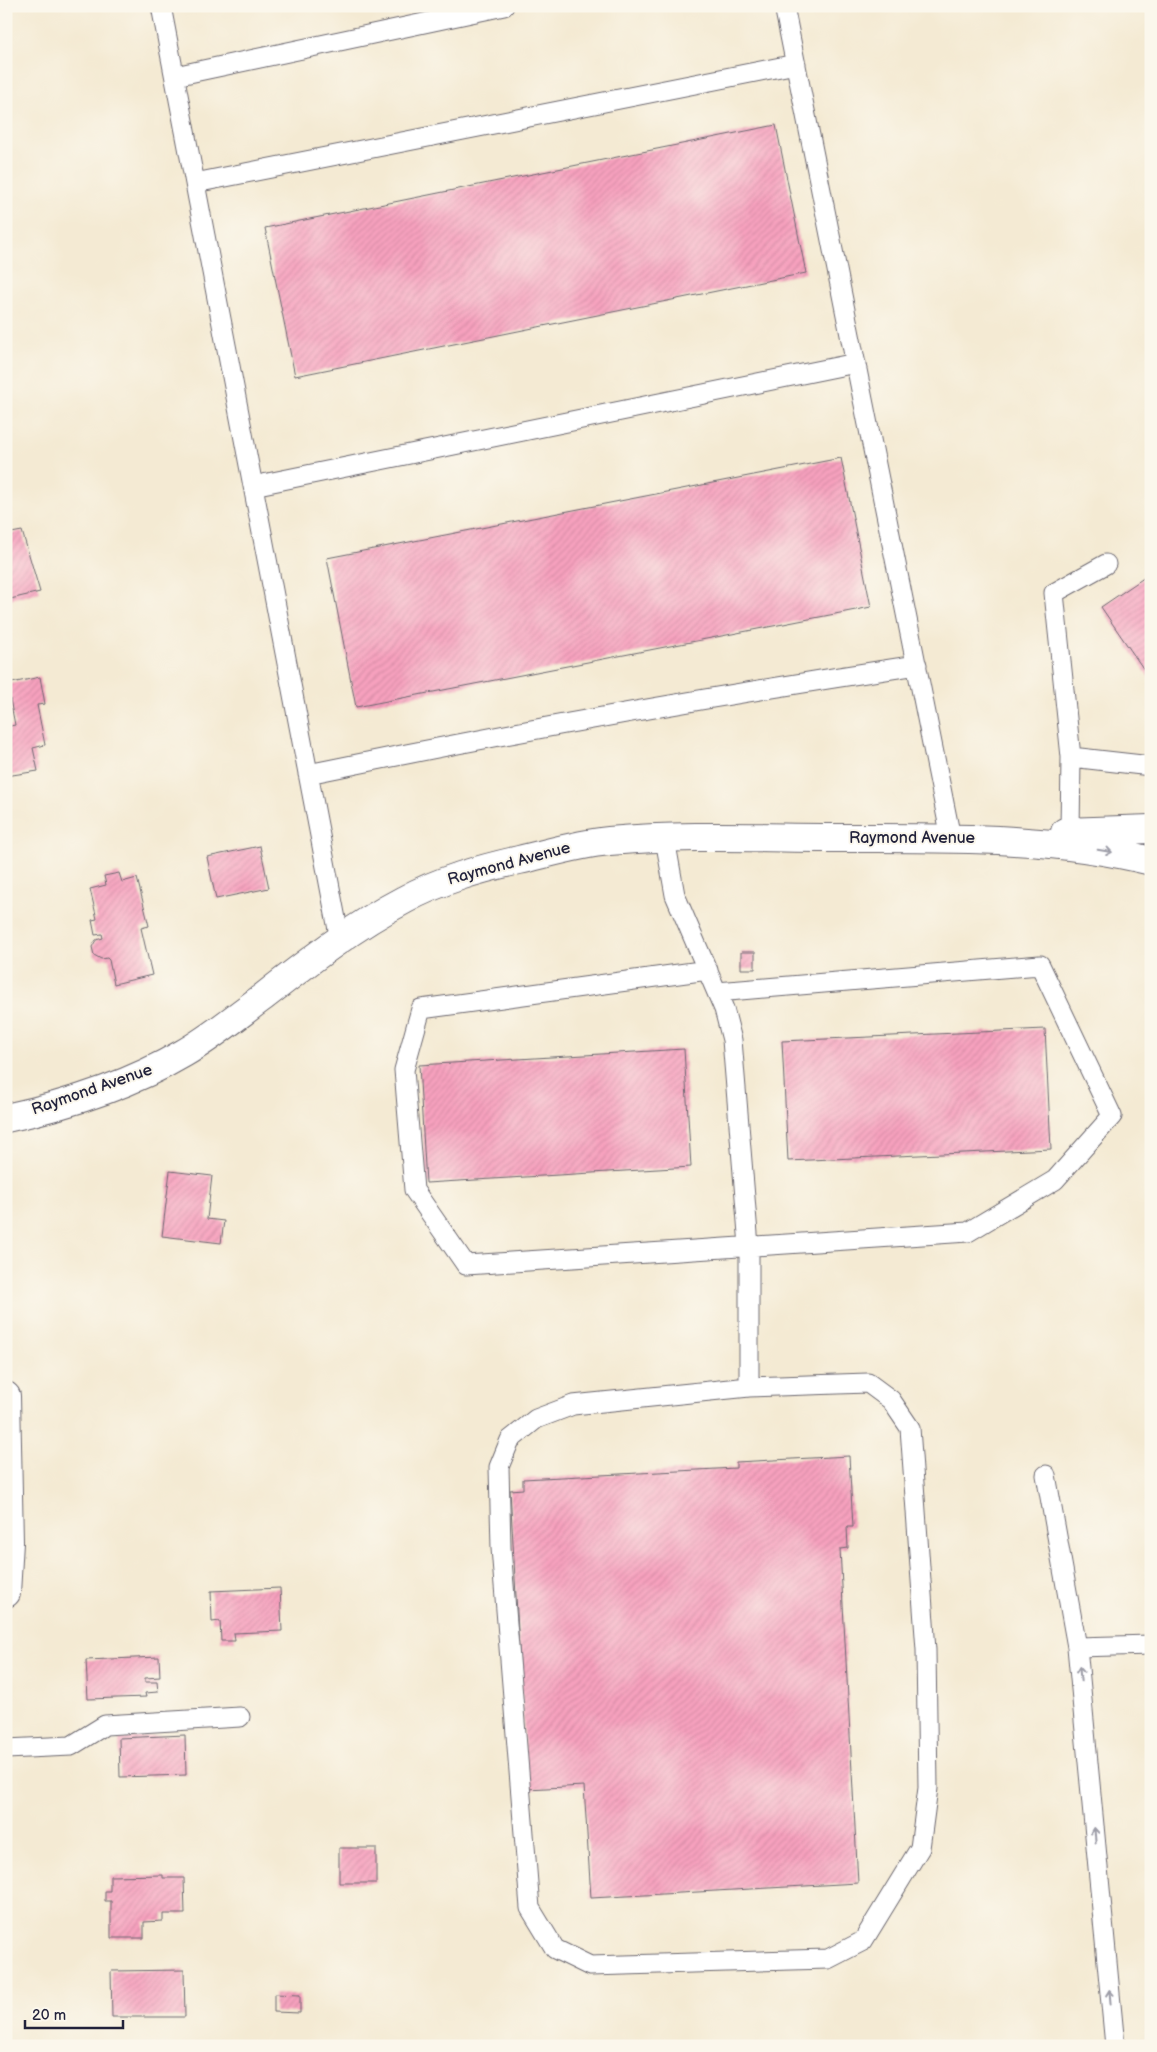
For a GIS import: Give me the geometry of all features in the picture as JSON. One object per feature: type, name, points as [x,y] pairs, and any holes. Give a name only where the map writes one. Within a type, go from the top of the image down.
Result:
[{"type":"street","name":"Raymond Avenue","points":[[6,1118],[38,1111],[116,1085],[160,1066],[216,1032],[373,917],[407,898],[444,882],[489,867],[576,846],[607,841],[665,839],[987,838],[1151,829]]},
{"type":"street","name":"Raymond Avenue","points":[[987,838],[1070,845],[1151,861]]},
{"type":"street","points":[[6,1396],[9,1542],[6,1582]]},
{"type":"lane","points":[[161,6],[340,940]]},
{"type":"lane","points":[[174,76],[504,6]]},
{"type":"lane","points":[[784,6],[951,838]]},
{"type":"lane","points":[[195,183],[796,64]]},
{"type":"lane","points":[[253,486],[856,363]]},
{"type":"lane","points":[[1070,832],[1071,757],[1054,594],[1106,564]]},
{"type":"lane","points":[[308,774],[714,696],[917,665]]},
{"type":"lane","points":[[1071,757],[1151,766]]},
{"type":"lane","points":[[665,839],[675,895],[717,992],[732,1040],[750,1246],[749,1387]]},
{"type":"lane","points":[[708,970],[420,1009],[404,1070],[414,1190],[466,1265],[968,1232],[1055,1180],[1112,1116],[1040,966],[717,992]]},
{"type":"lane","points":[[868,1383],[891,1400],[910,1428],[926,1660],[928,1788],[920,1848],[863,1941],[828,1959],[590,1966],[555,1949],[530,1908],[501,1548],[499,1467],[510,1440],[536,1419],[573,1404],[749,1387],[868,1383]]},
{"type":"lane","points":[[1046,1475],[1077,1647],[1115,2046]]},
{"type":"lane","points":[[1077,1647],[1151,1645]]},
{"type":"lane","points":[[6,1749],[71,1746],[105,1725],[240,1717]]},
{"type":"building","points":[[776,125],[806,273],[295,376],[265,228]]},
{"type":"building","points":[[841,458],[871,607],[356,707],[327,558]]},
{"type":"building","points":[[22,531],[40,592],[6,600],[6,534]]},
{"type":"building","points":[[1151,573],[1151,680],[1101,607]]},
{"type":"building","points":[[40,677],[45,704],[37,705],[45,745],[33,748],[38,771],[6,776],[6,727],[15,725],[7,684]]},
{"type":"building","points":[[260,846],[269,888],[216,899],[207,857]]},
{"type":"building","points":[[119,873],[122,882],[137,878],[149,926],[141,928],[152,975],[114,984],[109,960],[107,958],[101,959],[94,955],[92,947],[96,940],[103,938],[102,934],[95,935],[92,920],[97,919],[90,889],[106,885],[104,876]]},
{"type":"building","points":[[741,952],[755,952],[755,969],[741,969]]},
{"type":"building","points":[[1045,1029],[1051,1149],[788,1161],[782,1041]]},
{"type":"building","points":[[684,1049],[691,1167],[426,1183],[419,1065]]},
{"type":"building","points":[[170,1171],[212,1176],[207,1219],[224,1221],[221,1243],[162,1236]]},
{"type":"building","points":[[849,1456],[853,1527],[847,1527],[848,1548],[840,1549],[858,1883],[591,1898],[584,1786],[527,1789],[510,1490],[523,1489],[523,1479],[736,1468],[736,1462]]},
{"type":"building","points":[[280,1588],[282,1631],[234,1633],[235,1641],[221,1641],[220,1621],[212,1622],[211,1591]]},
{"type":"building","points":[[159,1657],[160,1677],[145,1678],[145,1682],[157,1682],[158,1692],[145,1693],[146,1697],[88,1699],[86,1660]]},
{"type":"building","points":[[185,1735],[186,1775],[120,1777],[119,1738]]},
{"type":"building","points":[[339,1848],[376,1848],[376,1883],[339,1883]]},
{"type":"building","points":[[163,1875],[163,1878],[184,1878],[185,1914],[163,1914],[163,1921],[144,1922],[144,1938],[111,1938],[111,1901],[105,1901],[105,1891],[110,1891],[110,1876]]},
{"type":"building","points":[[184,1970],[185,2017],[112,2017],[111,1971]]},
{"type":"building","points":[[274,1994],[300,1995],[300,2013],[274,2012]]}]
